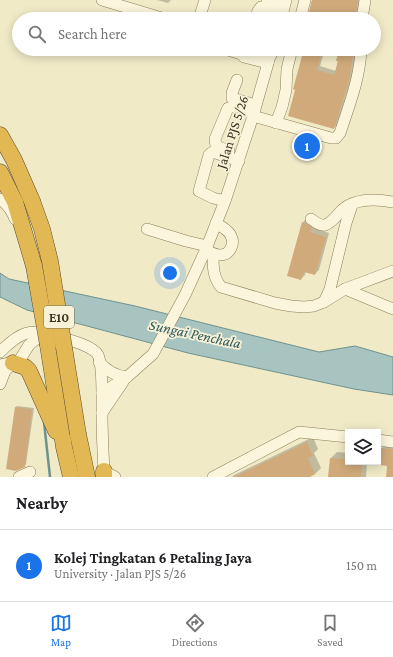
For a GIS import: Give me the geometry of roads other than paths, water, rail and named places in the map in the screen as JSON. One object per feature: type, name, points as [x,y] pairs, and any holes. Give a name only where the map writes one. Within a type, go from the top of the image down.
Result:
[{"type":"highway","name":"E10","points":[[0,135],[14,160],[32,201],[42,229],[50,261],[78,434],[87,477]]},
{"type":"highway","name":"E10","points":[[0,172],[3,193],[16,202],[33,264],[56,422]]},
{"type":"highway","points":[[6,364],[25,367],[29,371],[56,422],[71,477]]},
{"type":"street","points":[[102,0],[142,12]]},
{"type":"street","points":[[201,12],[205,0]]},
{"type":"street","points":[[267,0],[283,9]]},
{"type":"street","points":[[302,12],[305,0]]},
{"type":"street","points":[[363,12],[365,0]]},
{"type":"street","points":[[258,12],[261,8],[283,9]]},
{"type":"street","points":[[243,56],[270,56]]},
{"type":"street","name":"Jalan PJS 5/26","points":[[127,377],[153,354],[209,250],[216,223],[240,158],[270,56]]},
{"type":"street","points":[[276,123],[286,90],[287,69],[290,56]]},
{"type":"street","points":[[237,80],[232,93],[232,98],[254,111],[276,123],[330,138],[336,138],[340,133],[356,85],[360,56]]},
{"type":"street","points":[[240,158],[216,146],[215,139],[228,108],[236,106],[254,111]]},
{"type":"street","points":[[225,201],[213,198],[199,191],[209,155],[213,152],[240,158]]},
{"type":"street","points":[[311,219],[320,225],[326,225],[343,209],[352,205],[372,199],[393,202]]},
{"type":"street","points":[[324,302],[330,289],[346,223],[352,205]]},
{"type":"street","points":[[147,229],[186,241],[221,255],[229,251],[232,244],[232,239],[228,232],[216,223]]},
{"type":"street","points":[[209,250],[216,281],[221,287],[291,306],[314,306],[324,302],[345,289],[393,271]]},
{"type":"street","points":[[345,289],[393,309]]},
{"type":"street","points":[[0,352],[9,343],[30,332],[38,331],[91,349],[98,355],[108,475]]},
{"type":"street","points":[[6,364],[21,359],[29,345],[36,339],[48,334]]},
{"type":"street","points":[[0,382],[5,371],[6,354],[9,343]]},
{"type":"street","points":[[99,362],[109,372],[120,377],[127,377]]},
{"type":"street","points":[[102,393],[127,377]]},
{"type":"street","points":[[102,413],[127,377]]},
{"type":"street","points":[[212,477],[299,432],[345,437]]},
{"type":"street","points":[[381,440],[393,442]]},
{"type":"street","points":[[18,477],[30,472]]},
{"type":"water","name":"Sungai Penchala","points":[[0,273],[9,279],[135,306],[319,352],[355,346],[393,357],[393,395],[354,389],[188,353],[27,310],[0,297]]},
{"type":"waterway","points":[[44,422],[50,477]]},
{"type":"place","name":"Kolej Tingkatan 6 Petaling Jaya","points":[[307,146]]}]
